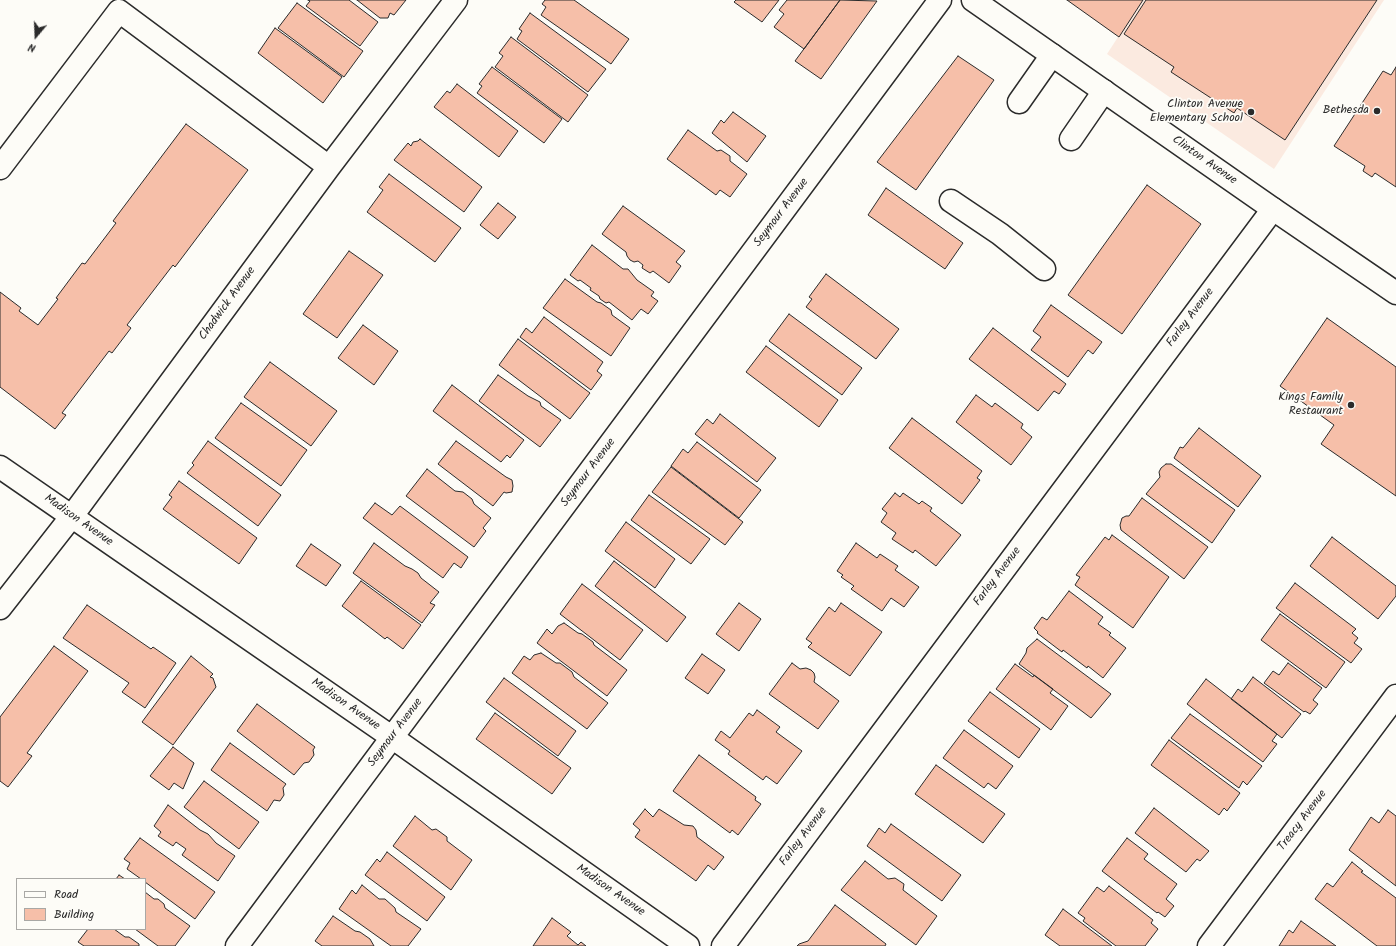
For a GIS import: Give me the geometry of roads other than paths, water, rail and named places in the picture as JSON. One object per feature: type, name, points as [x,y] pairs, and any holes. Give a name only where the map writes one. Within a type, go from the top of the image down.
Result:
[{"type":"street","name":"Chadwick Avenue","points":[[0,608],[72,516],[329,167],[456,0]]},
{"type":"street","name":"Seymour Avenue","points":[[237,946],[940,0]]},
{"type":"street","name":"Clinton Avenue","points":[[973,0],[1272,209],[1396,293]]},
{"type":"street","points":[[0,168],[119,11],[329,167]]},
{"type":"street","points":[[1019,102],[1052,55]]},
{"type":"street","points":[[1071,139],[1104,91]]},
{"type":"street","points":[[951,201],[1000,234],[1044,269]]},
{"type":"street","name":"Farley Avenue","points":[[723,946],[1272,209]]},
{"type":"street","name":"Madison Avenue","points":[[0,467],[393,738],[688,946]]},
{"type":"street","name":"Treacy Avenue","points":[[1209,946],[1396,696]]},
{"type":"place","name":"Bethesda","points":[[1377,111]]},
{"type":"place","name":"Clinton Avenue Elementary School","points":[[1251,112]]},
{"type":"place","name":"Kings Family Restaurant","points":[[1351,405]]}]
